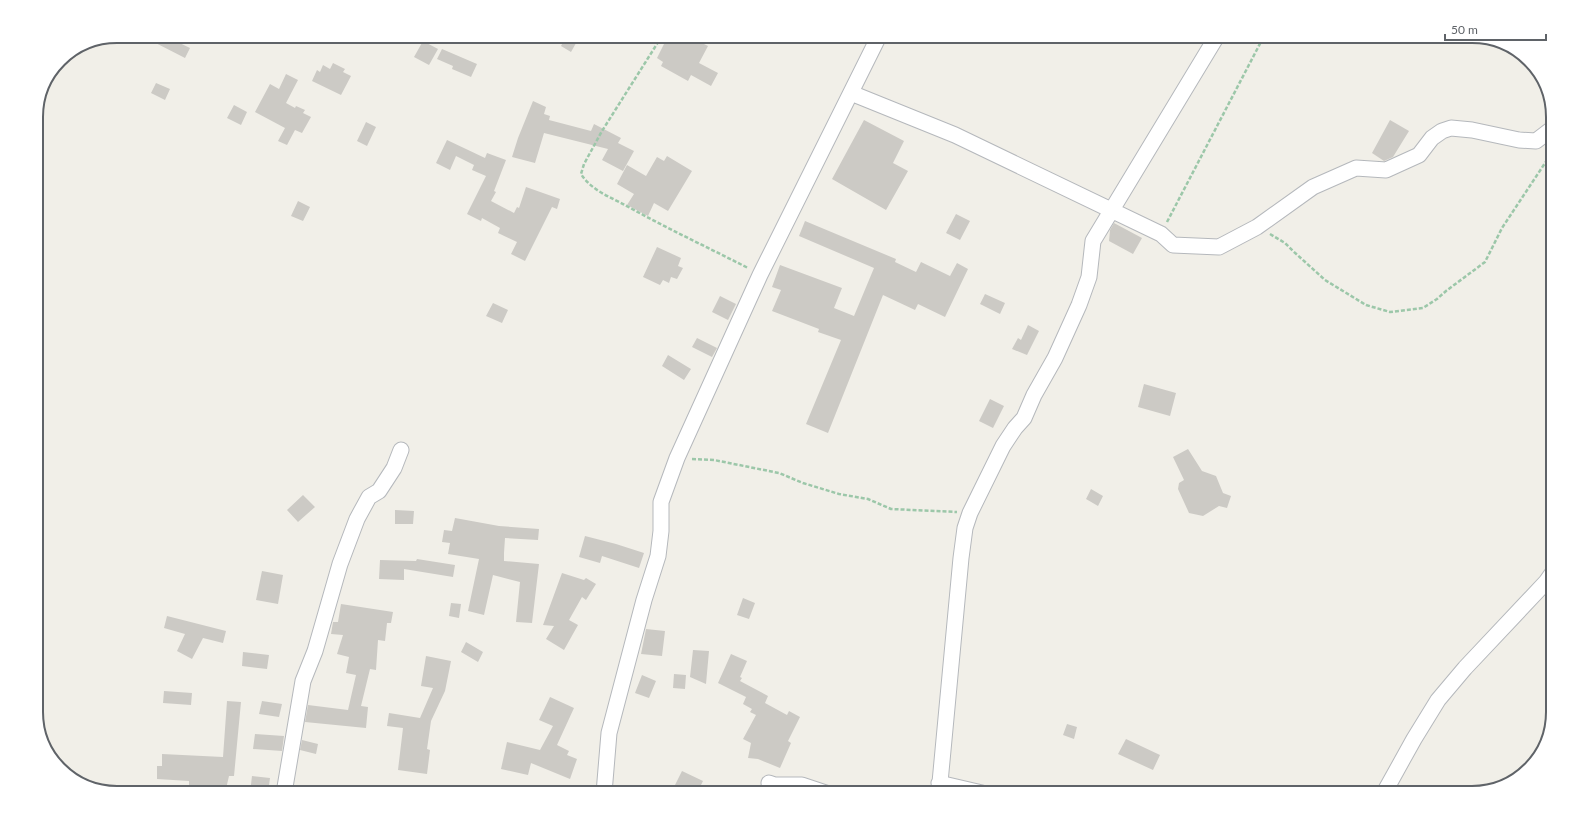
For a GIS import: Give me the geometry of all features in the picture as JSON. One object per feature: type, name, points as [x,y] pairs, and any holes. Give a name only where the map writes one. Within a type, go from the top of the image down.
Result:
[{"type":"street","points":[[605,786],[609,733],[644,600],[658,556],[662,502],[677,458],[760,275],[876,43]]},
{"type":"street","points":[[939,786],[961,558],[965,528],[970,513],[1004,446],[1015,428],[1024,418],[1034,395],[1055,358],[1089,277],[1093,241],[1213,43]]},
{"type":"street","points":[[851,93],[955,135],[1161,234],[1173,244],[1219,247],[1257,227],[1314,187],[1356,168],[1386,170],[1419,155],[1432,138],[1442,131],[1451,128],[1472,130],[1519,140],[1536,141],[1546,133]]},
{"type":"street","points":[[285,786],[303,681],[315,651],[340,564],[357,519],[369,497],[379,491],[394,468],[401,450]]},
{"type":"street","points":[[1388,786],[1438,700],[1464,668],[1546,582]]},
{"type":"street","points":[[769,783],[775,786],[805,786]]},
{"type":"path","points":[[658,43],[602,131],[584,164],[581,174],[586,182],[602,192],[650,219],[760,275]]},
{"type":"path","points":[[1161,234],[1260,43]]},
{"type":"path","points":[[1257,227],[1285,242],[1325,280],[1366,305],[1390,312],[1423,308],[1485,262],[1502,228],[1546,162]]},
{"type":"path","points":[[677,458],[714,460],[779,473],[803,483],[839,494],[868,499],[891,509],[970,513]]},
{"type":"building","points":[[156,43],[180,43],[190,48],[185,58]]},
{"type":"building","points":[[422,43],[427,43],[438,49],[429,65],[414,57]]},
{"type":"building","points":[[562,43],[576,43],[571,52],[561,46]]},
{"type":"building","points":[[664,43],[702,43],[708,46],[699,63],[718,73],[711,86],[691,75],[688,81],[661,66],[663,62],[657,58]]},
{"type":"building","points":[[442,49],[477,64],[471,77],[452,69],[453,66],[437,59]]},
{"type":"building","points":[[333,63],[345,69],[343,72],[351,76],[341,95],[312,81],[317,70],[320,72],[323,65],[330,69]]},
{"type":"building","points":[[286,74],[298,80],[286,103],[295,108],[296,106],[305,110],[303,113],[311,117],[302,133],[295,130],[287,145],[278,141],[285,128],[255,112],[270,84],[279,89]]},
{"type":"building","points":[[156,83],[170,89],[165,100],[151,93]]},
{"type":"building","points":[[533,101],[546,107],[544,114],[550,116],[549,120],[591,131],[594,124],[621,138],[618,143],[634,151],[623,171],[602,160],[608,149],[544,133],[535,163],[512,157]]},
{"type":"building","points":[[234,105],[247,112],[241,125],[227,118]]},
{"type":"building","points":[[864,120],[904,141],[893,163],[908,171],[886,210],[832,179]]},
{"type":"building","points":[[1390,120],[1409,131],[1393,157],[1384,161],[1372,153]]},
{"type":"building","points":[[366,122],[376,127],[367,146],[357,141]]},
{"type":"building","points":[[447,140],[485,158],[487,153],[506,160],[494,191],[496,192],[491,201],[514,213],[517,207],[519,208],[526,187],[560,199],[557,209],[552,207],[525,261],[511,254],[517,242],[498,233],[500,228],[482,218],[481,221],[467,214],[486,176],[472,170],[474,165],[456,156],[450,170],[436,163]]},
{"type":"building","points":[[667,156],[692,171],[668,211],[654,203],[648,216],[627,205],[634,194],[617,184],[627,165],[646,176],[657,157],[664,161]]},
{"type":"building","points":[[298,201],[310,207],[303,221],[291,216]]},
{"type":"building","points":[[956,214],[970,221],[960,240],[946,233]]},
{"type":"building","points":[[805,221],[896,259],[895,262],[916,272],[921,262],[950,276],[957,263],[968,269],[945,317],[918,304],[915,310],[883,295],[828,433],[806,424],[841,340],[818,332],[819,329],[772,311],[781,290],[772,287],[780,265],[842,288],[834,308],[854,316],[874,268],[799,236]]},
{"type":"building","points":[[1114,223],[1142,238],[1133,254],[1109,241],[1110,230]]},
{"type":"building","points":[[657,247],[681,258],[678,266],[683,268],[677,279],[671,277],[669,283],[663,280],[660,285],[643,277]]},
{"type":"building","points":[[985,294],[1005,303],[1000,314],[980,304]]},
{"type":"building","points":[[720,296],[736,304],[728,320],[712,312]]},
{"type":"building","points":[[493,303],[508,310],[502,323],[486,316]]},
{"type":"building","points":[[1028,325],[1039,331],[1027,355],[1012,349],[1018,338],[1021,340]]},
{"type":"building","points":[[697,338],[717,348],[712,357],[692,347]]},
{"type":"building","points":[[668,355],[691,369],[684,380],[662,366]]},
{"type":"building","points":[[1144,384],[1176,393],[1170,416],[1138,407]]},
{"type":"building","points":[[990,399],[1004,406],[993,428],[979,421]]},
{"type":"building","points":[[1188,449],[1202,471],[1216,476],[1223,493],[1231,496],[1227,508],[1219,506],[1203,516],[1189,513],[1178,489],[1179,483],[1184,480],[1173,457]]},
{"type":"building","points":[[1091,489],[1103,496],[1098,506],[1086,499]]},
{"type":"building","points":[[303,495],[315,507],[298,522],[287,510]]},
{"type":"building","points":[[395,510],[414,511],[413,524],[395,524]]},
{"type":"building","points":[[455,518],[499,526],[539,529],[538,540],[505,538],[504,561],[539,564],[532,623],[516,622],[520,582],[493,575],[484,615],[468,611],[479,559],[448,554],[450,543],[442,542],[444,530],[452,531]]},
{"type":"building","points":[[585,536],[644,553],[639,568],[602,556],[600,563],[579,557]]},
{"type":"building","points":[[417,559],[455,565],[453,577],[404,569],[404,580],[379,579],[380,560],[416,561]]},
{"type":"building","points":[[262,571],[283,575],[278,604],[256,600]]},
{"type":"building","points":[[562,573],[584,580],[586,578],[596,584],[586,600],[582,597],[569,620],[578,625],[564,650],[546,639],[554,626],[543,625]]},
{"type":"building","points":[[743,598],[755,603],[749,619],[737,615]]},
{"type":"building","points":[[451,603],[461,604],[459,618],[449,616]]},
{"type":"building","points":[[341,604],[393,612],[391,623],[387,623],[385,641],[378,640],[376,670],[370,669],[361,706],[368,707],[366,728],[305,722],[308,705],[348,710],[356,675],[346,673],[349,657],[337,654],[343,635],[331,634],[333,622],[338,622]]},
{"type":"building","points":[[167,616],[226,631],[223,643],[203,638],[192,659],[177,651],[185,634],[164,628]]},
{"type":"building","points":[[646,629],[665,631],[662,656],[641,654]]},
{"type":"building","points":[[466,642],[483,652],[478,662],[461,652]]},
{"type":"building","points":[[693,650],[709,651],[706,684],[690,677]]},
{"type":"building","points":[[243,652],[269,655],[267,669],[242,666]]},
{"type":"building","points":[[731,654],[747,661],[740,677],[742,678],[740,681],[768,696],[765,703],[787,715],[789,711],[800,717],[788,741],[791,743],[780,768],[758,759],[748,758],[751,743],[743,739],[756,715],[750,712],[752,709],[743,704],[746,697],[718,683]]},
{"type":"building","points":[[426,656],[451,661],[445,691],[431,721],[427,749],[430,750],[427,774],[398,770],[403,728],[387,726],[389,713],[420,718],[433,688],[421,686]]},
{"type":"building","points":[[674,674],[686,675],[685,689],[673,688]]},
{"type":"building","points":[[642,675],[656,681],[649,698],[635,693]]},
{"type":"building","points":[[164,691],[192,693],[191,705],[163,703]]},
{"type":"building","points":[[550,697],[574,708],[557,745],[569,751],[567,755],[577,759],[570,779],[531,763],[528,775],[501,769],[507,742],[540,750],[553,726],[539,720]]},
{"type":"building","points":[[227,701],[241,702],[234,776],[229,776],[227,786],[189,786],[189,781],[157,779],[157,766],[162,766],[162,754],[223,757]]},
{"type":"building","points":[[262,701],[282,704],[279,717],[259,714]]},
{"type":"building","points":[[1067,724],[1077,727],[1074,739],[1063,735]]},
{"type":"building","points":[[255,734],[284,736],[282,751],[253,749]]},
{"type":"building","points":[[1126,739],[1160,755],[1153,770],[1118,754]]},
{"type":"building","points":[[302,740],[318,744],[316,754],[300,750]]},
{"type":"building","points":[[682,771],[703,781],[700,786],[674,786]]},
{"type":"building","points":[[252,776],[270,778],[269,786],[251,786]]}]
